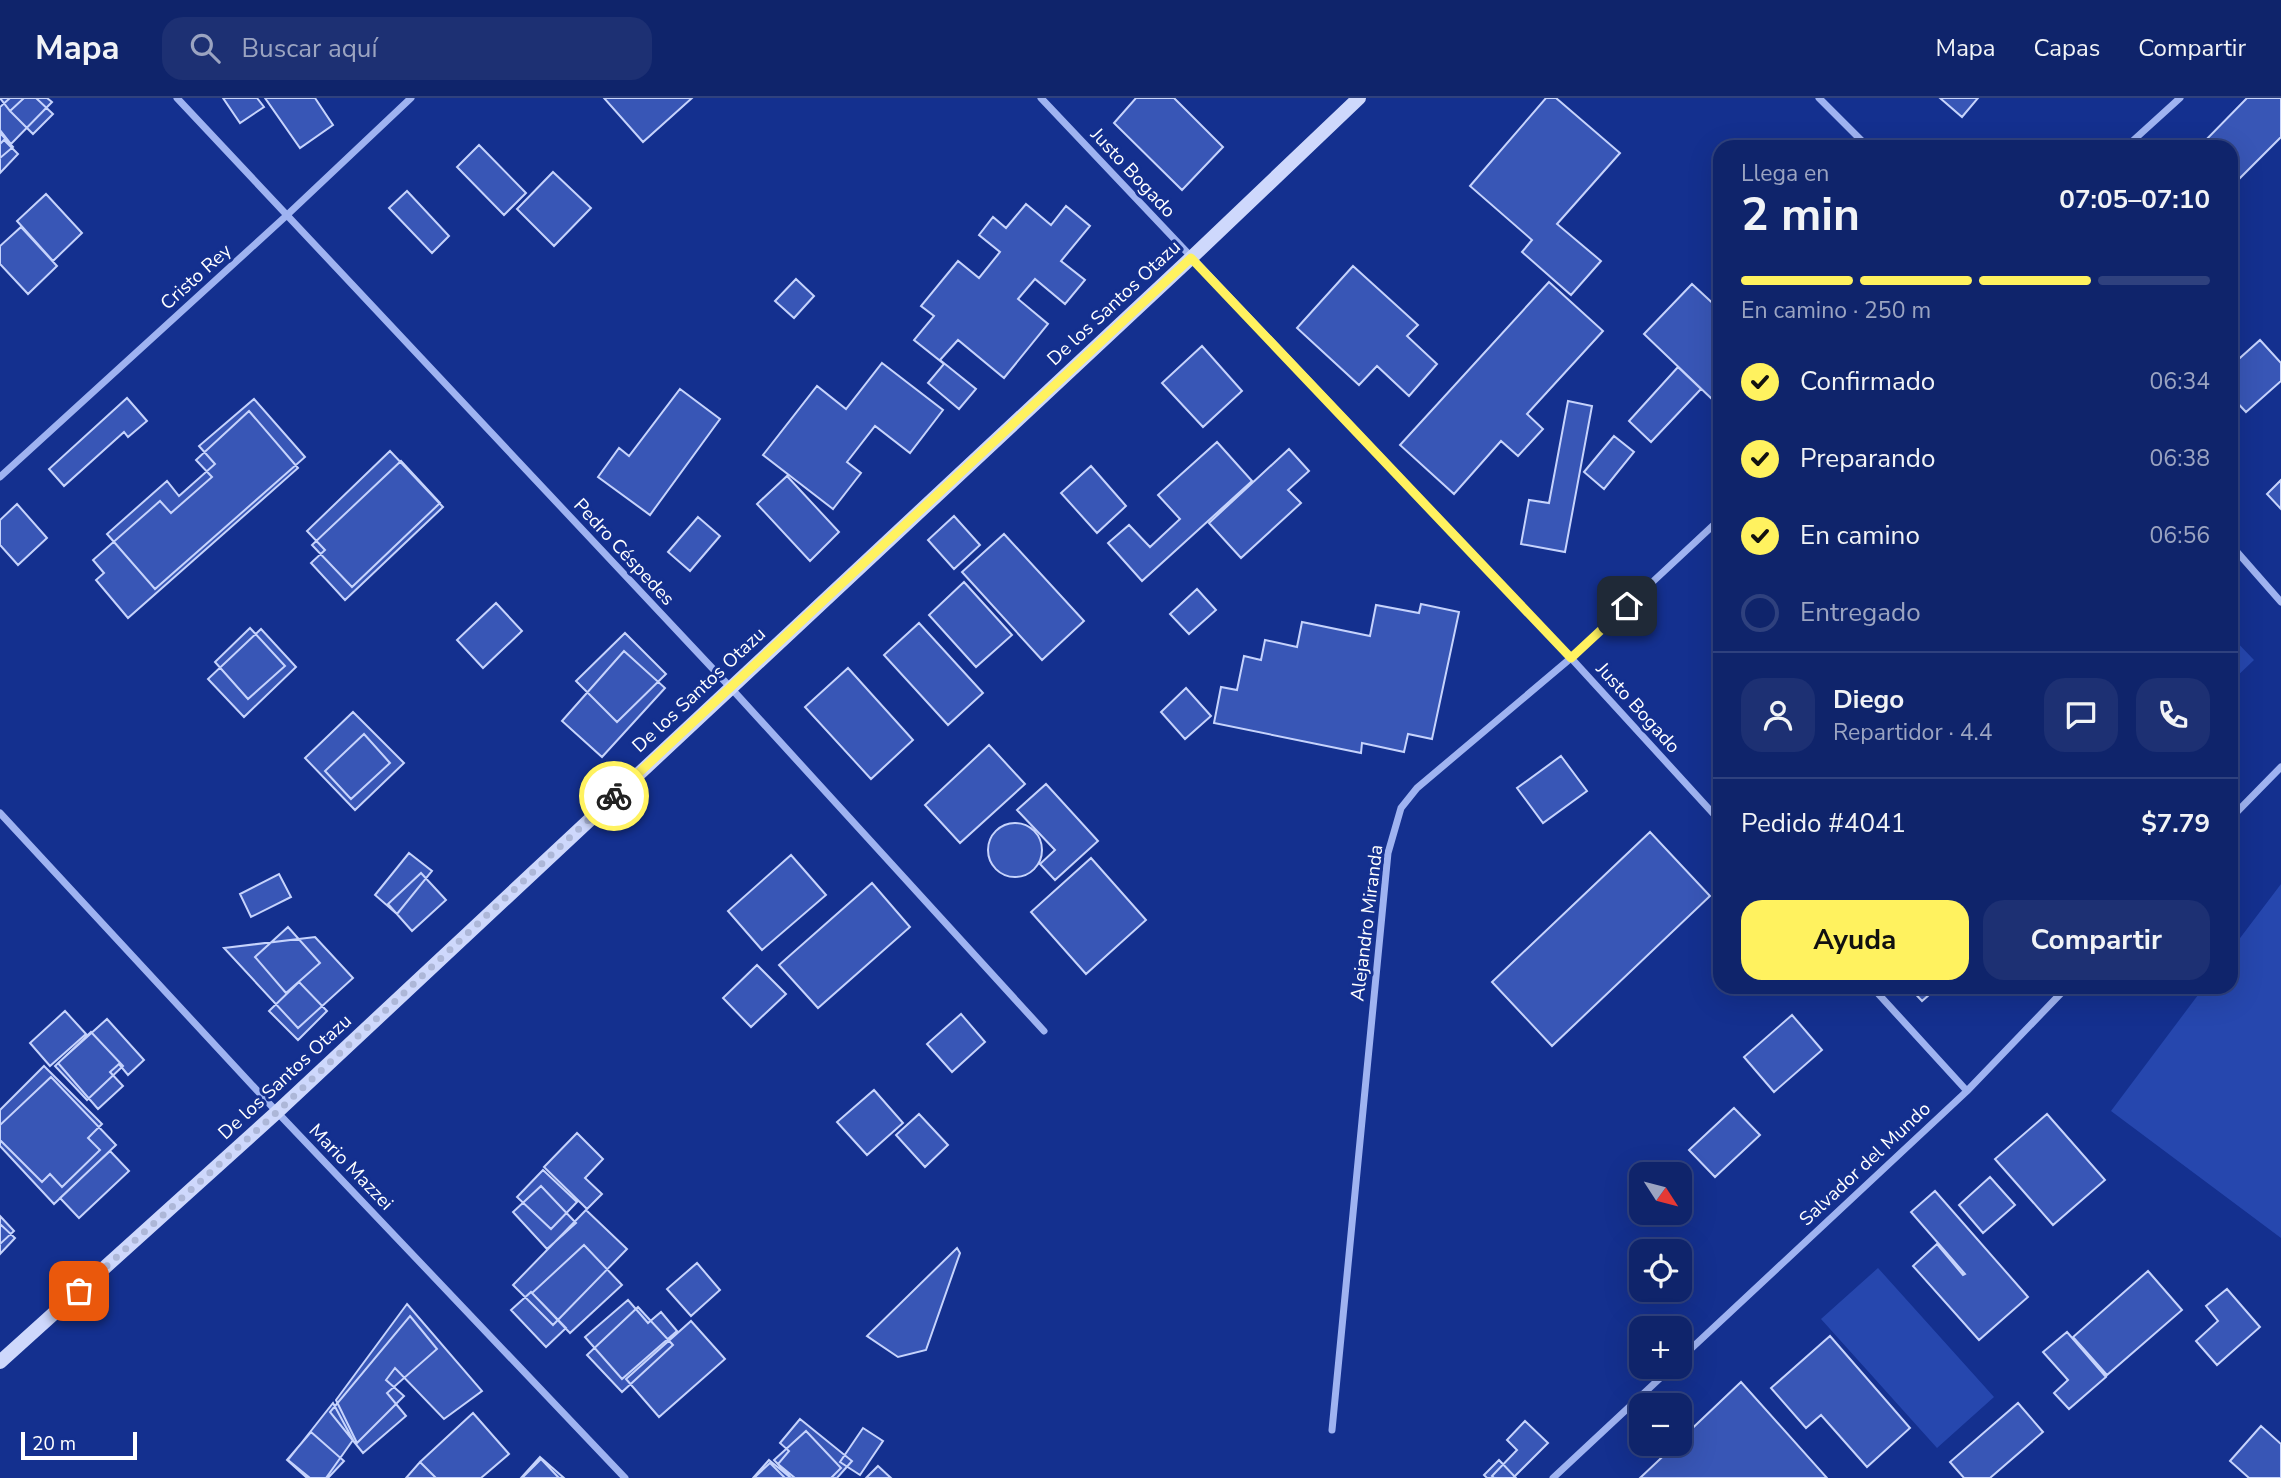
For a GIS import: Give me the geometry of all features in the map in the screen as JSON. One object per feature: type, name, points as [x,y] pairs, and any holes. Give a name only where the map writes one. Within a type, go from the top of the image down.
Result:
[{"type":"street","name":"Pedro Céspedes","points":[[177,98],[730,687],[1044,1031]]},
{"type":"street","name":"Cristo Rey","points":[[0,477],[411,98]]},
{"type":"street","name":"Justo Bogado","points":[[1041,98],[1571,658],[1713,813]]},
{"type":"street","name":"De los Santos Otazu","points":[[0,1362],[277,1112],[1359,98]]},
{"type":"street","points":[[1819,98],[1861,140]]},
{"type":"street","points":[[2134,140],[2180,98]]},
{"type":"street","name":"Alejandro Miranda","points":[[1332,1430],[1388,853],[1401,808],[1417,788],[1571,658],[1713,526]]},
{"type":"street","points":[[2238,553],[2281,602]]},
{"type":"street","points":[[2238,811],[2281,767]]},
{"type":"street","name":"Mario Mazzei","points":[[0,813],[277,1112],[625,1478]]},
{"type":"street","points":[[1878,994],[1967,1091]]},
{"type":"street","name":"Salvador del Mundo","points":[[1692,1348],[1967,1091],[2060,994]]},
{"type":"street","points":[[1553,1478],[1659,1379]]},
{"type":"shaded area","points":[[2238,643],[2254,660],[2238,675]]},
{"type":"shaded area","points":[[2281,884],[2281,1238],[2111,1111],[2199,994],[2238,994],[2238,941]]},
{"type":"shaded area","points":[[1878,1268],[1994,1397],[1937,1448],[1821,1319]]},
{"type":"building","points":[[0,98],[24,98],[10,111]]},
{"type":"building","points":[[10,98],[47,98],[52,102],[11,144],[0,130],[0,107]]},
{"type":"building","points":[[24,98],[36,98],[53,114],[33,134],[10,111]]},
{"type":"building","points":[[223,98],[257,98],[264,107],[240,123]]},
{"type":"building","points":[[265,98],[315,98],[333,125],[300,148]]},
{"type":"building","points":[[604,98],[692,98],[643,142]]},
{"type":"building","points":[[1136,98],[1174,98],[1223,147],[1182,190],[1114,123]]},
{"type":"building","points":[[1546,98],[1556,98],[1620,153],[1557,224],[1601,261],[1571,295],[1522,252],[1532,240],[1470,186]]},
{"type":"building","points":[[1940,98],[1978,98],[1962,117]]},
{"type":"building","points":[[2247,98],[2281,98],[2281,137],[2238,180],[2238,140],[2206,140]]},
{"type":"building","points":[[0,133],[13,147],[0,158]]},
{"type":"building","points":[[4,140],[18,154],[0,173],[0,144]]},
{"type":"building","points":[[479,145],[526,193],[504,215],[457,167]]},
{"type":"building","points":[[553,172],[591,208],[554,246],[517,209]]},
{"type":"building","points":[[407,191],[449,236],[432,253],[389,208]]},
{"type":"building","points":[[46,194],[82,233],[53,261],[17,221]]},
{"type":"building","points":[[1026,204],[1051,225],[1066,206],[1090,226],[1061,261],[1085,280],[1065,304],[1035,279],[1018,299],[1048,324],[1004,378],[958,340],[940,360],[976,389],[959,409],[928,383],[944,364],[914,340],[934,316],[921,306],[958,261],[979,278],[1000,252],[979,235],[993,217],[1006,228]]},
{"type":"building","points":[[21,227],[57,266],[28,294],[0,264],[0,246]]},
{"type":"building","points":[[1353,266],[1418,325],[1407,336],[1437,364],[1409,396],[1377,366],[1359,385],[1297,328]]},
{"type":"building","points":[[796,279],[814,296],[794,318],[775,301]]},
{"type":"building","points":[[1549,282],[1603,331],[1527,414],[1543,429],[1518,456],[1501,441],[1454,494],[1400,445]]},
{"type":"building","points":[[1692,284],[1713,304],[1713,400],[1644,334]]},
{"type":"building","points":[[2260,340],[2281,363],[2281,381],[2246,412],[2238,403],[2238,360]]},
{"type":"building","points":[[1202,346],[1242,391],[1203,427],[1162,383]]},
{"type":"building","points":[[882,363],[943,410],[910,453],[875,426],[847,462],[861,473],[833,509],[763,455],[817,386],[846,409]]},
{"type":"building","points":[[1678,367],[1701,389],[1651,442],[1629,421]]},
{"type":"building","points":[[680,389],[720,419],[650,515],[598,477],[619,448],[629,456]]},
{"type":"building","points":[[127,398],[147,421],[128,437],[124,432],[64,486],[49,469]]},
{"type":"building","points":[[254,399],[305,457],[155,589],[107,534],[167,481],[179,496],[215,464],[199,446]]},
{"type":"building","points":[[1568,401],[1592,406],[1565,552],[1521,544],[1529,500],[1549,503]]},
{"type":"building","points":[[249,411],[298,468],[128,618],[96,580],[104,573],[93,560],[160,501],[171,513],[212,477],[196,460]]},
{"type":"building","points":[[1614,436],[1634,452],[1604,489],[1584,472]]},
{"type":"building","points":[[1217,442],[1252,481],[1142,581],[1108,543],[1129,525],[1150,547],[1180,519],[1158,495]]},
{"type":"building","points":[[1289,449],[1309,471],[1288,490],[1301,503],[1241,558],[1209,523]]},
{"type":"building","points":[[390,451],[443,507],[345,600],[311,563],[325,550],[307,531]]},
{"type":"building","points":[[401,461],[440,503],[352,587],[312,545]]},
{"type":"building","points":[[1091,466],[1126,506],[1097,533],[1061,493]]},
{"type":"building","points":[[787,476],[839,532],[810,561],[757,504]]},
{"type":"building","points":[[2281,480],[2281,509],[2267,494]]},
{"type":"building","points":[[17,504],[47,538],[18,565],[0,545],[0,520]]},
{"type":"building","points":[[954,516],[980,545],[954,569],[928,540]]},
{"type":"building","points":[[698,517],[720,536],[690,571],[668,552]]},
{"type":"building","points":[[1004,534],[1084,621],[1042,660],[962,572]]},
{"type":"building","points":[[964,582],[1012,635],[976,667],[929,615]]},
{"type":"building","points":[[1197,589],[1216,610],[1189,634],[1170,614]]},
{"type":"building","points":[[496,603],[522,631],[483,668],[457,640]]},
{"type":"building","points":[[1421,604],[1459,612],[1432,739],[1408,734],[1404,752],[1362,743],[1361,753],[1214,723],[1221,687],[1237,690],[1244,656],[1261,660],[1265,640],[1297,647],[1302,622],[1370,636],[1376,605],[1419,613]]},
{"type":"building","points":[[919,623],[983,693],[948,725],[884,655]]},
{"type":"building","points":[[250,628],[285,666],[248,699],[215,662]]},
{"type":"building","points":[[261,629],[296,667],[244,717],[208,679]]},
{"type":"building","points":[[625,633],[666,674],[617,722],[576,681]]},
{"type":"building","points":[[624,651],[665,688],[602,757],[562,721]]},
{"type":"building","points":[[848,668],[913,740],[871,779],[805,707]]},
{"type":"building","points":[[1186,688],[1211,716],[1185,739],[1161,712]]},
{"type":"building","points":[[353,712],[404,763],[355,810],[305,758]]},
{"type":"building","points":[[364,734],[390,763],[351,799],[325,771]]},
{"type":"building","points":[[989,745],[1025,784],[960,843],[925,805]]},
{"type":"building","points":[[1561,756],[1587,791],[1543,823],[1517,788]]},
{"type":"building","points":[[1046,784],[1098,841],[1055,880],[1040,864],[1055,850],[1017,810]]},
{"type":"building","points":[[1015,823],[1034,831],[1042,850],[1034,869],[1015,877],[996,869],[988,850],[996,831]]},
{"type":"building","points":[[1650,832],[1710,896],[1552,1046],[1492,982]]},
{"type":"building","points":[[409,853],[432,871],[397,914],[375,895]]},
{"type":"building","points":[[791,855],[826,895],[762,950],[728,911]]},
{"type":"building","points":[[1091,858],[1146,920],[1086,974],[1031,912]]},
{"type":"building","points":[[421,873],[446,900],[412,931],[388,904]]},
{"type":"building","points":[[279,874],[291,897],[251,917],[240,894]]},
{"type":"building","points":[[872,883],[910,927],[818,1008],[779,965]]},
{"type":"building","points":[[288,927],[320,963],[286,993],[255,957]]},
{"type":"building","points":[[315,937],[353,978],[298,1028],[224,948]]},
{"type":"building","points":[[757,965],[786,994],[751,1027],[723,998]]},
{"type":"building","points":[[299,982],[327,1011],[298,1040],[269,1011]]},
{"type":"building","points":[[1916,994],[1930,994],[1922,1001]]},
{"type":"building","points":[[65,1011],[86,1034],[50,1066],[30,1043]]},
{"type":"building","points":[[961,1014],[985,1042],[952,1072],[927,1044]]},
{"type":"building","points":[[1792,1015],[1822,1050],[1774,1092],[1744,1057]]},
{"type":"building","points":[[107,1019],[144,1060],[128,1075],[119,1064],[110,1072],[123,1086],[98,1109],[58,1063]]},
{"type":"building","points":[[91,1032],[123,1066],[87,1100],[55,1066]]},
{"type":"building","points":[[44,1066],[102,1124],[88,1138],[100,1150],[62,1187],[50,1174],[42,1182],[0,1140],[0,1110]]},
{"type":"building","points":[[51,1077],[116,1145],[54,1204],[0,1146],[0,1125]]},
{"type":"building","points":[[874,1090],[903,1123],[867,1155],[837,1122]]},
{"type":"building","points":[[1734,1108],[1760,1135],[1715,1177],[1689,1150]]},
{"type":"building","points":[[919,1114],[948,1145],[925,1167],[896,1135]]},
{"type":"building","points":[[2047,1114],[2105,1180],[2053,1225],[1995,1159]]},
{"type":"building","points":[[577,1133],[603,1159],[585,1178],[602,1194],[587,1209],[544,1167]]},
{"type":"building","points":[[110,1151],[129,1171],[79,1218],[60,1198]]},
{"type":"building","points":[[543,1170],[577,1202],[551,1229],[517,1197]]},
{"type":"building","points":[[1990,1177],[2015,1205],[1983,1233],[1959,1205]]},
{"type":"building","points":[[541,1186],[576,1223],[547,1249],[513,1212]]},
{"type":"building","points":[[1935,1191],[2028,1297],[1979,1340],[1913,1266],[1937,1244],[1963,1275],[1965,1274],[1911,1212]]},
{"type":"building","points":[[586,1210],[627,1249],[553,1325],[513,1285]]},
{"type":"building","points":[[0,1216],[14,1231],[0,1244]]},
{"type":"building","points":[[0,1224],[15,1238],[0,1254]]},
{"type":"building","points":[[584,1245],[622,1285],[570,1333],[532,1293]]},
{"type":"building","points":[[957,1248],[960,1253],[926,1350],[898,1357],[867,1336]]},
{"type":"building","points":[[697,1263],[720,1290],[691,1316],[667,1289]]},
{"type":"building","points":[[2148,1271],[2182,1310],[2107,1375],[2073,1337]]},
{"type":"building","points":[[2227,1289],[2260,1327],[2217,1365],[2196,1341],[2218,1321],[2206,1306]]},
{"type":"building","points":[[531,1292],[566,1328],[546,1347],[511,1310]]},
{"type":"building","points":[[628,1300],[648,1323],[661,1312],[677,1331],[622,1379],[585,1337]]},
{"type":"building","points":[[407,1304],[482,1391],[444,1419],[395,1368],[386,1380],[404,1396],[357,1443],[336,1400]]},
{"type":"building","points":[[638,1307],[673,1345],[622,1392],[587,1355]]},
{"type":"building","points":[[410,1316],[437,1349],[387,1393],[406,1416],[363,1453],[330,1412]]},
{"type":"building","points":[[691,1321],[725,1359],[659,1417],[626,1379]]},
{"type":"building","points":[[2067,1332],[2106,1377],[2069,1409],[2054,1393],[2068,1380],[2043,1352]]},
{"type":"building","points":[[1830,1336],[1910,1428],[1867,1467],[1821,1415],[1806,1428],[1771,1388]]},
{"type":"building","points":[[1741,1382],[1827,1478],[1640,1478],[1663,1456],[1692,1456],[1692,1429]]},
{"type":"building","points":[[333,1403],[353,1440],[326,1478],[310,1478],[288,1460]]},
{"type":"building","points":[[2018,1403],[2043,1432],[1990,1478],[1964,1478],[1950,1462]]},
{"type":"building","points":[[473,1413],[509,1454],[481,1478],[436,1478],[420,1462]]},
{"type":"building","points":[[800,1419],[852,1461],[837,1478],[795,1478],[778,1464],[789,1451],[780,1443]]},
{"type":"building","points":[[1525,1421],[1548,1443],[1513,1478],[1494,1478],[1492,1476],[1517,1450],[1507,1440]]},
{"type":"building","points":[[2261,1426],[2281,1444],[2281,1478],[2249,1478],[2230,1461]]},
{"type":"building","points":[[863,1428],[883,1441],[860,1475],[840,1462]]},
{"type":"building","points":[[806,1431],[841,1468],[831,1478],[791,1478],[774,1460]]},
{"type":"building","points":[[311,1432],[344,1461],[328,1478],[307,1478],[287,1460]]},
{"type":"building","points":[[540,1457],[564,1478],[521,1478]]},
{"type":"building","points":[[541,1459],[559,1478],[522,1478]]},
{"type":"building","points":[[769,1460],[791,1478],[753,1478]]},
{"type":"building","points":[[1499,1460],[1516,1478],[1487,1478],[1484,1475]]},
{"type":"building","points":[[420,1462],[436,1478],[406,1478]]},
{"type":"building","points":[[770,1463],[785,1478],[754,1478]]},
{"type":"building","points":[[878,1466],[891,1478],[866,1478]]},
{"type":"way so far","points":[[79,1291],[277,1112],[614,796]]},
{"type":"route","points":[[614,796],[1191,258],[1571,658],[1627,606]]}]
